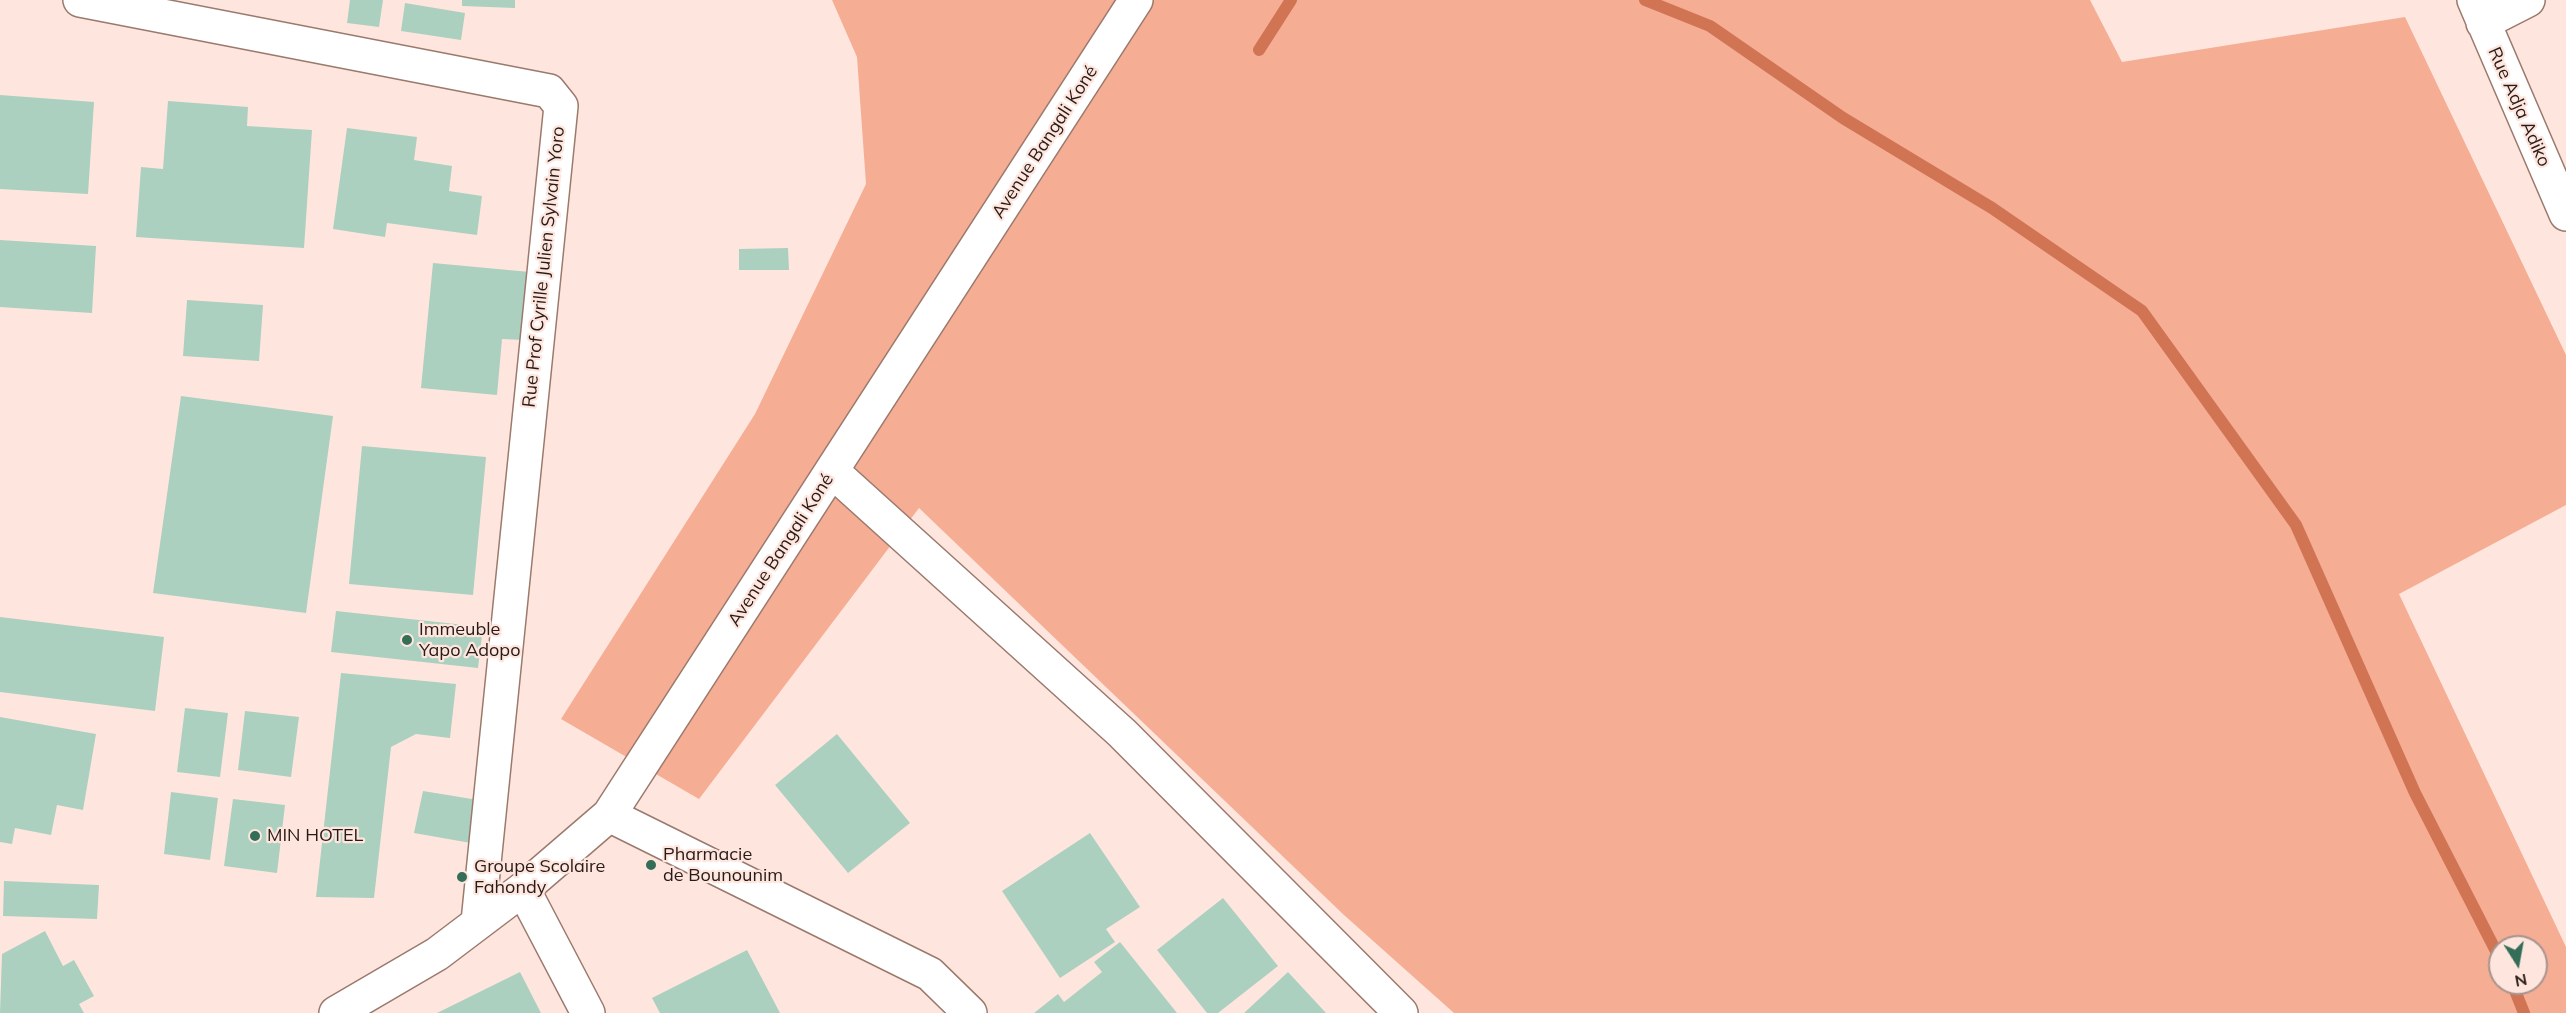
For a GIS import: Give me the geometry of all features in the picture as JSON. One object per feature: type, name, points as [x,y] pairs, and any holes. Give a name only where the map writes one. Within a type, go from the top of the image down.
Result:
[{"type":"street","name":"Rue Prof Cyrille Julien Sylvain Yoro","points":[[80,0],[549,91],[561,106],[478,922]]},
{"type":"street","name":"Avenue Bangali Koné","points":[[336,1013],[437,954],[523,889],[609,815],[1136,0]]},
{"type":"street","points":[[2478,12],[2528,0]]},
{"type":"street","name":"Rue Adja Adiko","points":[[2478,12],[2566,214]]},
{"type":"street","points":[[832,471],[1122,733],[1401,1013]]},
{"type":"street","points":[[609,815],[930,974],[970,1013]]},
{"type":"street","points":[[523,889],[588,1013]]},
{"type":"shaded area","points":[[832,0],[2090,0],[2122,62],[2405,17],[2566,355],[2566,505],[2399,594],[2566,947],[2566,1013],[1454,1013],[1344,915],[919,508],[699,799],[561,719],[755,414],[866,184],[857,57]]},
{"type":"building","points":[[350,0],[383,0],[379,27],[347,23]]},
{"type":"building","points":[[462,0],[515,0],[515,8],[462,6]]},
{"type":"building","points":[[405,3],[465,13],[461,40],[401,31]]},
{"type":"building","points":[[0,95],[94,102],[88,194],[0,189]]},
{"type":"building","points":[[168,101],[248,107],[247,126],[312,130],[304,248],[136,237],[141,167],[163,169]]},
{"type":"building","points":[[347,128],[417,137],[414,160],[452,166],[449,191],[482,196],[477,235],[387,223],[385,237],[333,229]]},
{"type":"building","points":[[0,240],[96,246],[92,313],[0,307]]},
{"type":"building","points":[[788,248],[789,270],[739,270],[739,249]]},
{"type":"building","points":[[433,263],[530,272],[523,340],[502,339],[497,395],[421,388]]},
{"type":"building","points":[[187,300],[263,305],[259,361],[183,356]]},
{"type":"building","points":[[181,396],[333,416],[306,613],[153,593]]},
{"type":"building","points":[[362,446],[486,457],[473,595],[349,584]]},
{"type":"building","name":"Immeuble Yapo Adopo","points":[[336,611],[483,627],[478,668],[331,652]]},
{"type":"building","points":[[0,617],[164,637],[155,711],[0,692]]},
{"type":"building","points":[[341,673],[456,684],[450,738],[416,734],[391,747],[374,898],[316,897]]},
{"type":"building","points":[[185,708],[228,713],[220,777],[177,772]]},
{"type":"building","name":"MIN HOTEL","points":[[245,711],[299,717],[291,777],[238,770]]},
{"type":"building","points":[[0,717],[96,734],[83,810],[57,805],[51,835],[15,828],[12,844],[0,842]]},
{"type":"building","points":[[837,734],[910,823],[848,873],[775,785]]},
{"type":"building","points":[[423,791],[478,800],[471,843],[414,833]]},
{"type":"building","name":"MIN HOTEL","points":[[171,792],[218,798],[210,860],[164,854]]},
{"type":"building","name":"MIN HOTEL","points":[[233,799],[285,805],[277,873],[224,866]]},
{"type":"building","points":[[1090,833],[1140,907],[1106,929],[1115,942],[1060,978],[1002,891]]},
{"type":"building","points":[[4,881],[99,885],[97,919],[3,916]]},
{"type":"building","points":[[1223,898],[1278,966],[1218,1013],[1207,1013],[1157,950]]},
{"type":"building","points":[[45,931],[63,966],[74,960],[94,996],[79,1004],[84,1013],[0,1013],[2,954]]},
{"type":"building","points":[[1120,942],[1177,1013],[1034,1013],[1058,994],[1064,1002],[1102,972],[1094,962]]},
{"type":"building","points":[[747,950],[780,1013],[660,1013],[652,998]]},
{"type":"building","points":[[520,972],[541,1013],[437,1013]]},
{"type":"building","points":[[1288,972],[1326,1013],[1244,1013]]},
{"type":"waterway","points":[[1259,50],[1291,0]]},
{"type":"waterway","points":[[1645,0],[1710,26],[1843,118],[1992,208],[2142,311],[2296,525],[2415,793],[2488,936]]},
{"type":"waterway","points":[[2517,995],[2524,1013]]},
{"type":"place","name":"Immeuble Yapo Adopo","points":[[407,640]]},
{"type":"place","name":"MIN HOTEL","points":[[255,836]]},
{"type":"place","name":"Pharmacie de Bounounim","points":[[651,865]]},
{"type":"place","name":"Groupe Scolaire Fahondy","points":[[462,877]]}]
